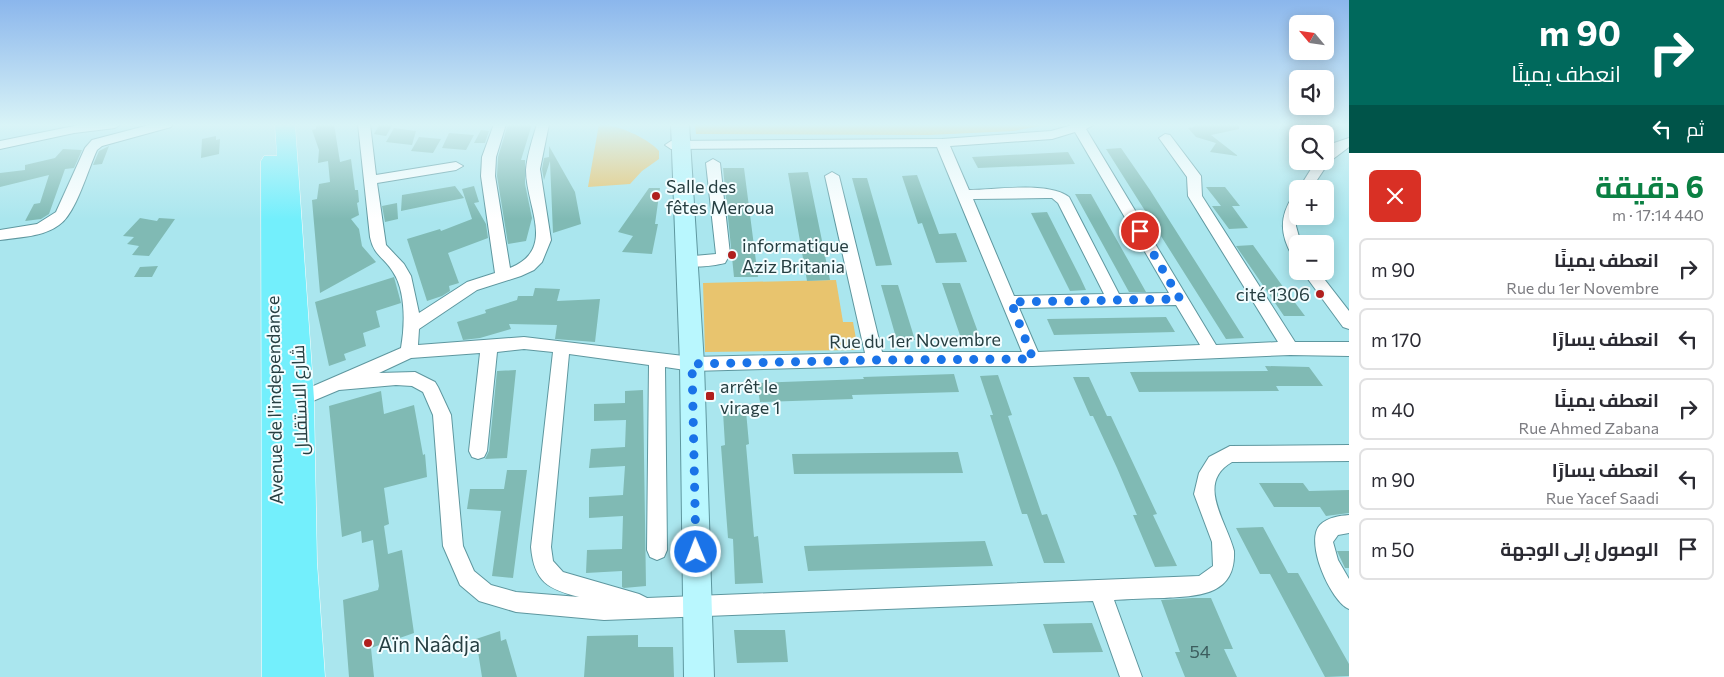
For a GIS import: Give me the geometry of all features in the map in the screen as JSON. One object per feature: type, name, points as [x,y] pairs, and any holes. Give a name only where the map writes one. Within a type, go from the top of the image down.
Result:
[{"type":"main road","name":"Avenue de l'independance","points":[[271,156],[279,677]]},
{"type":"main road","name":"شارع الاستقلال","points":[[287,156],[301,399],[302,562],[308,677]]},
{"type":"street","points":[[0,235],[39,228],[57,221],[62,215],[88,156]]},
{"type":"street","points":[[367,156],[380,247],[386,257],[399,267],[405,280],[411,326],[410,352]]},
{"type":"street","points":[[490,156],[488,176],[503,275]]},
{"type":"street","points":[[411,326],[472,286],[529,266],[537,258],[544,240],[533,169],[536,156]]},
{"type":"street","points":[[676,156],[676,363],[691,608],[699,677]]},
{"type":"street","points":[[657,550],[688,261],[678,156]]},
{"type":"street","points":[[947,156],[1011,302],[1033,359]]},
{"type":"street","points":[[1100,156],[1180,299],[1212,352]]},
{"type":"street","points":[[1178,156],[1194,176],[1195,196],[1290,348]]},
{"type":"street","points":[[688,261],[713,261],[720,259],[723,254],[713,163]]},
{"type":"street","points":[[370,180],[456,166]]},
{"type":"street","points":[[832,176],[875,360]]},
{"type":"street","points":[[964,195],[1056,194],[1064,200],[1114,299]]},
{"type":"street","points":[[1289,217],[1291,235]]},
{"type":"street","points":[[1316,280],[1349,323]]},
{"type":"street","points":[[1011,302],[1180,299]]},
{"type":"street","name":"Rue du 1er Novembre","points":[[301,399],[410,352],[524,343],[562,346],[676,363],[1033,359],[1290,348],[1349,349]]},
{"type":"street","points":[[478,451],[489,346]]},
{"type":"street","points":[[562,346],[540,547],[542,562],[548,573],[557,581],[656,609]]},
{"type":"street","points":[[338,383],[396,378],[415,379],[429,387],[442,415],[453,546],[466,578],[486,594],[516,602],[604,610],[1201,586],[1213,580],[1221,571],[1224,558],[1222,543],[1203,495],[1211,467],[1218,459],[1230,454],[1349,453]]},
{"type":"street","points":[[1349,524],[1339,524],[1328,529],[1323,538],[1324,551],[1329,564],[1349,599]]},
{"type":"street","points":[[1100,591],[1131,677]]},
{"type":"street","points":[[686,677],[691,608]]},
{"type":"shaded area","points":[[593,156],[659,156],[659,159],[642,171],[630,184],[588,187]]},
{"type":"shaded area","points":[[836,280],[843,322],[853,322],[858,350],[705,352],[703,283]]},
{"type":"building","points":[[57,156],[80,156],[74,168],[65,169],[49,214],[41,219],[25,221],[34,204],[40,203],[49,175],[0,187],[0,173],[25,170],[25,165],[55,158]]},
{"type":"building","points":[[97,156],[105,156],[102,164],[93,165]]},
{"type":"building","points":[[319,156],[339,156],[340,162],[351,159],[355,190],[358,190],[359,202],[357,203],[359,215],[351,219],[359,229],[362,246],[376,262],[320,293],[312,200],[317,199],[319,184],[330,182],[328,161],[318,163]]},
{"type":"building","points":[[522,156],[521,160],[525,160],[525,184],[532,218],[526,241],[508,244],[497,176],[498,157]]},
{"type":"building","points":[[554,156],[575,192],[581,224],[553,233],[550,161],[544,180],[542,169],[544,158]]},
{"type":"building","points":[[1070,156],[1075,164],[978,168],[972,157]]},
{"type":"building","points":[[1110,156],[1126,156],[1244,338],[1226,339]]},
{"type":"building","points":[[723,168],[744,168],[758,277],[734,277]]},
{"type":"building","points":[[808,172],[830,280],[807,281],[788,173]]},
{"type":"building","points":[[917,175],[939,234],[956,233],[967,262],[936,263],[922,223],[918,224],[902,176]]},
{"type":"building","points":[[852,178],[867,178],[892,265],[876,266]]},
{"type":"building","points":[[455,186],[464,198],[401,211],[402,195]]},
{"type":"building","points":[[474,186],[479,202],[474,203],[486,224],[488,238],[448,253],[459,283],[449,286],[450,291],[442,296],[427,301],[407,239],[440,229],[441,231],[472,219],[462,189]]},
{"type":"building","points":[[1206,187],[1225,187],[1240,206],[1232,206],[1248,228],[1229,229],[1212,206],[1221,206]]},
{"type":"building","points":[[649,188],[660,188],[655,224],[658,224],[652,254],[622,252],[633,236],[618,232]]},
{"type":"building","points":[[1075,194],[1091,194],[1146,292],[1129,292]]},
{"type":"building","points":[[397,203],[398,219],[385,222],[382,206]]},
{"type":"building","points":[[1047,212],[1086,290],[1070,291],[1031,213]]},
{"type":"building","points":[[140,218],[157,221],[159,218],[175,219],[149,256],[132,255],[139,246],[127,244],[134,237],[123,236]]},
{"type":"building","points":[[1253,245],[1305,316],[1284,316],[1236,246]]},
{"type":"building","points":[[158,266],[152,277],[134,277],[140,267]]},
{"type":"building","points":[[394,277],[401,303],[376,311],[380,327],[363,333],[366,346],[344,354],[346,360],[329,366],[315,302]]},
{"type":"building","points":[[942,283],[960,283],[982,343],[963,344]]},
{"type":"building","points":[[881,285],[898,285],[915,340],[897,341]]},
{"type":"building","points":[[535,288],[560,289],[557,301],[600,299],[595,342],[555,339],[557,325],[509,324],[511,329],[480,338],[463,340],[457,322],[486,313],[485,310],[517,300],[518,296],[533,296]]},
{"type":"building","points":[[1166,317],[1175,332],[1054,335],[1047,319]]},
{"type":"building","points":[[1265,366],[1309,367],[1323,386],[1276,386],[1279,391],[1139,392],[1130,372],[1268,371]]},
{"type":"building","points":[[516,370],[507,458],[485,459],[489,451],[497,371]]},
{"type":"building","points":[[954,374],[959,392],[852,395],[853,399],[760,402],[757,383],[864,379],[863,377]]},
{"type":"building","points":[[998,375],[1012,415],[1008,416],[1042,515],[1047,514],[1065,563],[1044,563],[1027,514],[1022,514],[990,415],[993,415],[980,376]]},
{"type":"building","points":[[1073,377],[1089,377],[1107,416],[1111,416],[1157,514],[1153,515],[1177,566],[1155,567],[1133,515],[1137,515],[1117,468],[1093,416],[1090,416]]},
{"type":"building","points":[[643,390],[646,586],[624,588],[622,587],[622,571],[586,573],[587,550],[622,549],[623,516],[589,518],[589,497],[623,495],[625,466],[589,468],[591,449],[625,447],[626,420],[594,421],[594,404],[625,403],[625,391]]},
{"type":"building","points":[[381,391],[384,414],[414,405],[423,455],[425,454],[427,477],[384,488],[389,524],[384,526],[388,554],[402,550],[414,633],[371,648],[374,677],[349,677],[343,600],[378,590],[379,586],[373,540],[362,543],[361,531],[342,537],[329,406]]},
{"type":"building","points":[[746,411],[749,444],[746,445],[754,537],[758,536],[763,583],[735,584],[733,539],[728,538],[721,446],[725,445],[723,412]]},
{"type":"building","points":[[958,452],[963,473],[794,474],[792,454]]},
{"type":"building","points":[[507,470],[527,470],[513,578],[492,576],[501,511],[467,509],[470,489],[504,489]]},
{"type":"building","points":[[1259,483],[1303,483],[1309,491],[1349,490],[1349,513],[1326,516],[1320,507],[1274,507]]},
{"type":"building","points":[[1263,527],[1288,573],[1298,573],[1349,664],[1349,676],[1325,677],[1270,574],[1260,574],[1236,528]]},
{"type":"building","points":[[985,541],[993,566],[808,571],[804,546]]},
{"type":"building","points":[[1337,551],[1349,551],[1349,568],[1345,568]]},
{"type":"building","points":[[1211,598],[1233,649],[1224,649],[1237,677],[1185,677],[1175,652],[1180,652],[1161,600]]},
{"type":"building","points":[[1092,623],[1103,652],[1053,653],[1043,624]]},
{"type":"building","points":[[734,630],[785,630],[788,662],[737,663]]},
{"type":"building","points":[[500,631],[501,641],[506,639],[517,677],[482,677],[476,639]]},
{"type":"building","points":[[638,635],[638,647],[673,647],[674,677],[584,677],[587,636]]},
{"type":"place","name":"Salle des fêtes Meroua","points":[[656,196]]},
{"type":"place","name":"informatique Aziz Britania","points":[[732,255]]},
{"type":"place","name":"cité 1306","points":[[1320,294]]},
{"type":"place","name":"arrêt le virage 1","points":[[710,396]]},
{"type":"place","name":"Aïn Naâdja","points":[[368,643]]},
{"type":"route","points":[[696,552],[692,364],[1033,359],[1011,302],[1180,299],[1140,231]]}]
